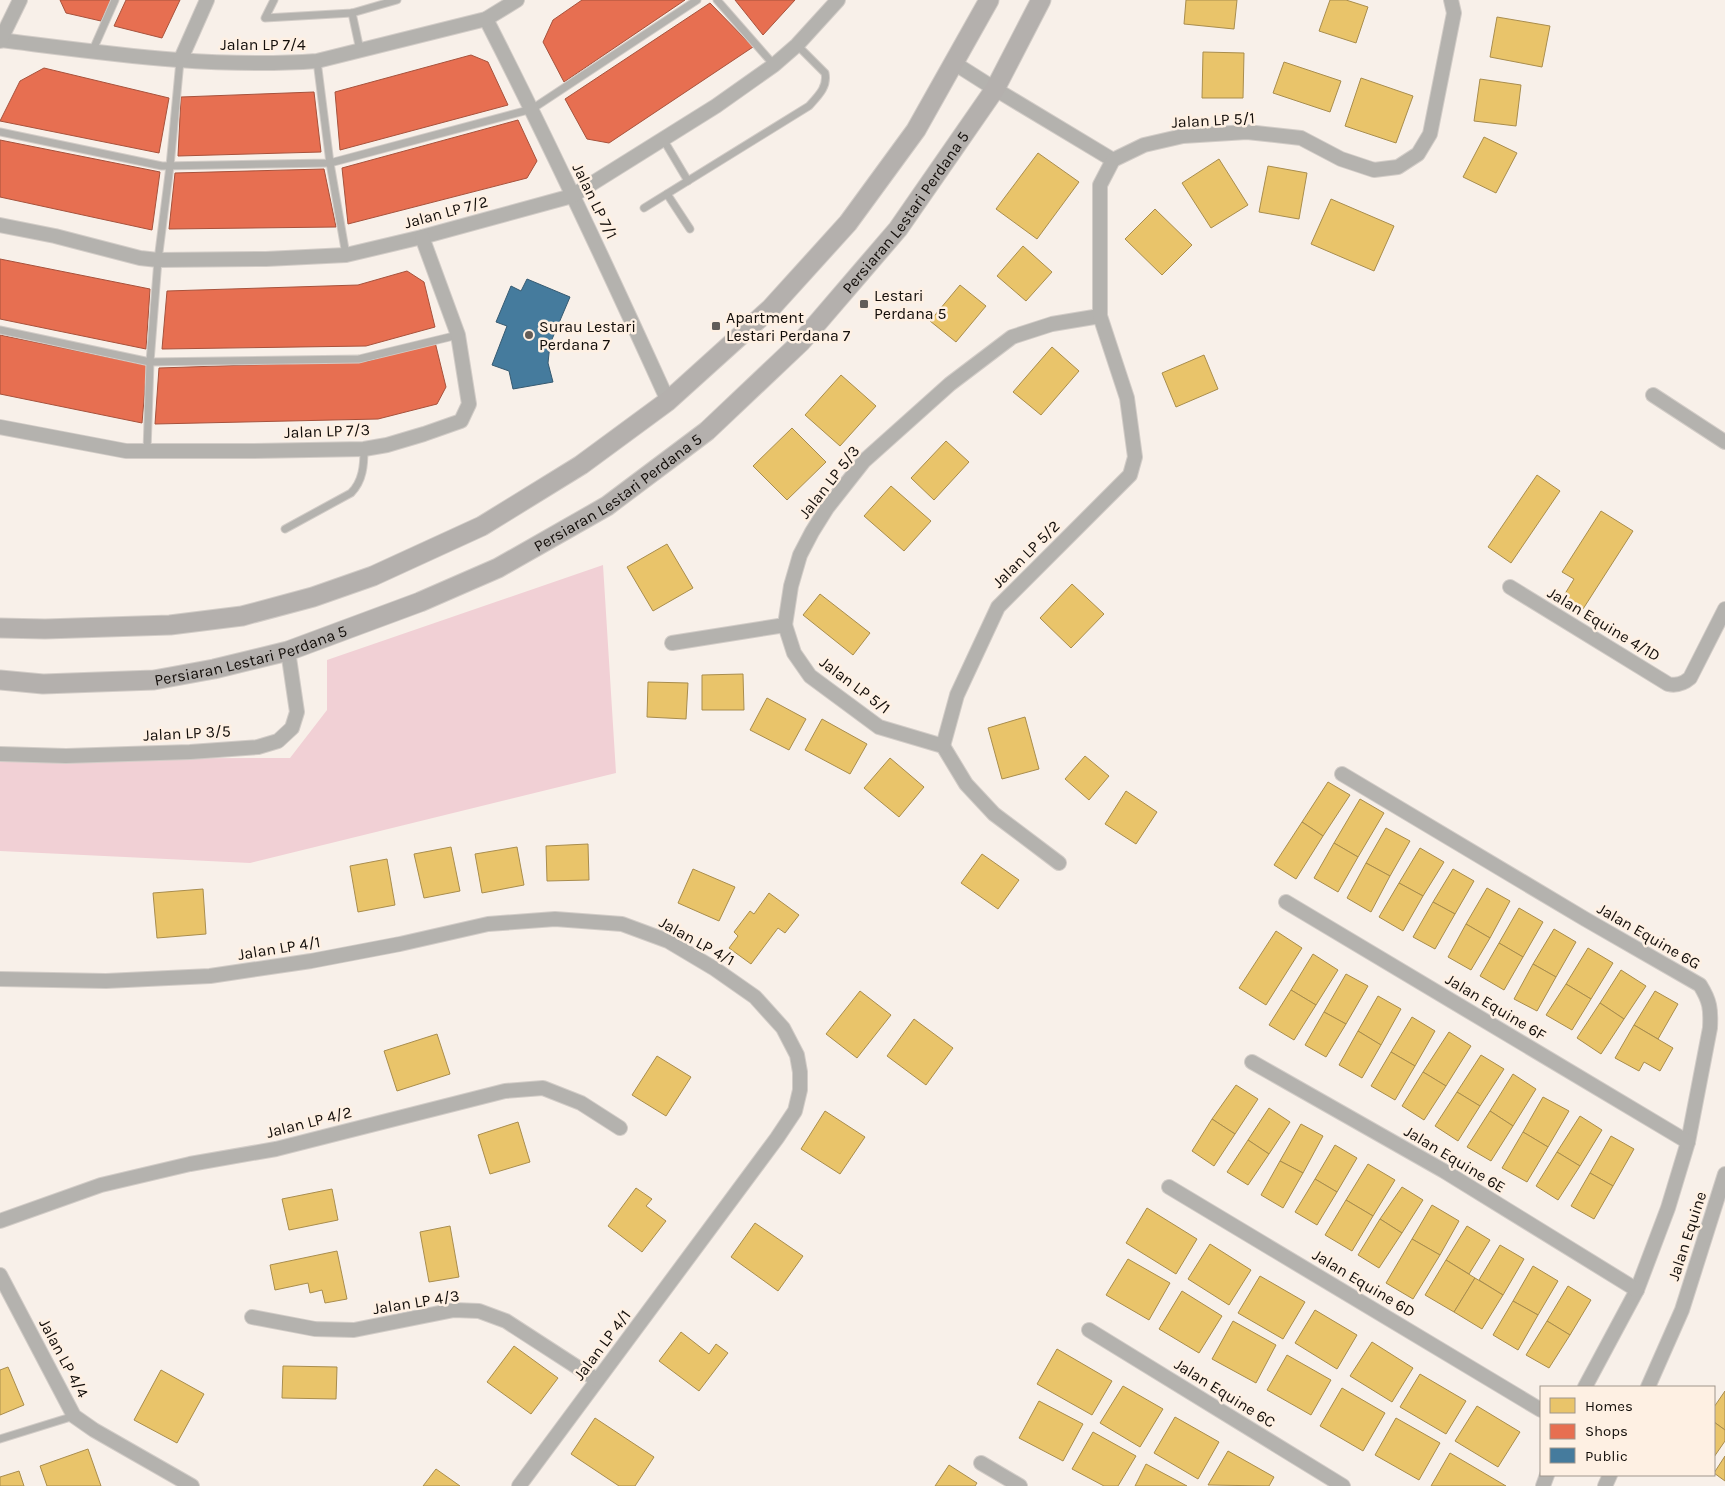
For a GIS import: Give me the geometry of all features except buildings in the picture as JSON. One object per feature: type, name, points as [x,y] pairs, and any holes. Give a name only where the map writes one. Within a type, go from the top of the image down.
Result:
[{"type":"main road","points":[[0,628],[45,629],[170,625],[242,616],[313,598],[373,576],[482,526],[581,465],[668,401],[771,308],[848,223],[916,130],[989,0]]},
{"type":"main road","name":"Persiaran Lestari Perdana 5","points":[[0,680],[44,684],[154,680],[214,669],[288,651],[420,602],[498,568],[607,506],[707,431],[801,342],[898,229],[995,89],[1041,0]]},
{"type":"street","points":[[0,41],[20,0]]},
{"type":"street","points":[[180,61],[207,0]]},
{"type":"street","name":"Jalan LP 7/4","points":[[0,41],[180,61],[290,63],[317,61],[486,19],[517,0]]},
{"type":"street","name":"Jalan LP 7/2","points":[[0,225],[55,236],[140,258],[158,260],[266,259],[346,255],[422,237],[572,196],[716,106],[774,65],[797,45],[838,0]]},
{"type":"street","name":"Jalan LP 5/1","points":[[1114,160],[1144,145],[1183,136],[1247,132],[1300,138],[1341,159],[1374,170],[1398,168],[1418,154],[1430,134],[1454,13],[1451,0]]},
{"type":"street","name":"Jalan LP 7/1","points":[[486,19],[532,109],[668,401]]},
{"type":"street","points":[[954,63],[1114,160],[1100,185],[1100,316]]},
{"type":"street","name":"Jalan LP 7/3","points":[[0,427],[126,451],[364,449],[387,445],[461,421],[469,404],[458,335],[422,237]]},
{"type":"street","name":"Jalan LP 5/2","points":[[943,746],[957,695],[998,607],[1130,475],[1135,457],[1127,398],[1100,316]]},
{"type":"street","name":"Jalan LP 5/3","points":[[785,625],[791,586],[804,547],[827,508],[864,461],[950,384],[1012,337],[1052,324],[1100,316]]},
{"type":"street","points":[[1652,395],[1725,442]]},
{"type":"street","name":"Jalan Equine 4/1D","points":[[1510,587],[1668,684],[1674,685],[1681,684],[1690,678],[1725,609]]},
{"type":"street","points":[[672,643],[785,625]]},
{"type":"street","name":"Jalan LP 5/1","points":[[785,625],[794,652],[810,676],[879,727],[943,746]]},
{"type":"street","name":"Jalan LP 3/5","points":[[0,754],[66,756],[190,752],[258,747],[278,741],[292,728],[296,712],[288,651]]},
{"type":"street","points":[[943,746],[966,784],[994,814],[1059,863]]},
{"type":"street","name":"Jalan Equine 6G","points":[[1342,774],[1585,919],[1700,985],[1707,996],[1711,1010],[1710,1028],[1688,1142],[1668,1208],[1637,1290],[1586,1386]]},
{"type":"street","name":"Jalan Equine 6F","points":[[1286,902],[1688,1142]]},
{"type":"street","name":"Jalan LP 4/1","points":[[0,979],[106,981],[210,976],[311,961],[391,946],[488,924],[555,919],[622,924],[668,941],[715,969],[756,997],[783,1028],[797,1055],[800,1072],[800,1090],[795,1111],[520,1486]]},
{"type":"street","name":"Jalan Equine 6E","points":[[1252,1062],[1444,1171],[1637,1290]]},
{"type":"street","name":"Jalan LP 4/2","points":[[0,1221],[102,1185],[190,1164],[276,1149],[505,1091],[543,1088],[581,1102],[620,1128]]},
{"type":"street","name":"Jalan Equine","points":[[1648,1386],[1682,1310],[1725,1174]]},
{"type":"street","name":"Jalan Equine 6D","points":[[1169,1187],[1540,1409]]},
{"type":"street","name":"Jalan LP 4/4","points":[[0,1275],[74,1416],[184,1484]]},
{"type":"street","name":"Jalan LP 4/3","points":[[252,1316],[316,1329],[354,1330],[454,1310],[479,1311],[506,1321],[597,1380]]},
{"type":"street","name":"Jalan Equine 6C","points":[[1088,1330],[1343,1486]]},
{"type":"street","points":[[981,1464],[1020,1486]]},
{"type":"lane","points":[[92,52],[115,0]]},
{"type":"lane","points":[[274,0],[265,18],[352,12],[397,0]]},
{"type":"lane","points":[[0,132],[162,166],[330,163],[532,109],[697,0]]},
{"type":"lane","points":[[717,0],[774,65]]},
{"type":"lane","points":[[352,12],[360,50]]},
{"type":"lane","points":[[644,208],[809,106],[826,83],[826,73],[797,45]]},
{"type":"lane","points":[[147,451],[150,362],[158,260],[170,166],[180,61]]},
{"type":"lane","points":[[317,61],[330,163],[346,255]]},
{"type":"lane","points":[[663,139],[688,181]]},
{"type":"lane","points":[[666,194],[690,229]]},
{"type":"lane","points":[[0,330],[150,362],[359,359],[458,335]]},
{"type":"lane","points":[[285,529],[351,493],[357,487],[364,465],[364,449]]},
{"type":"lane","points":[[0,1439],[74,1416]]},
{"type":"shaded area","points":[[603,565],[616,773],[250,863],[0,851],[0,759],[290,758],[327,710],[327,660]]},
{"type":"place","name":"Lestari Perdana 5","points":[[864,304]]},
{"type":"place","name":"Apartment Lestari Perdana 7","points":[[716,326]]},
{"type":"place","name":"Surau Lestari Perdana 7","points":[[529,335]]}]
